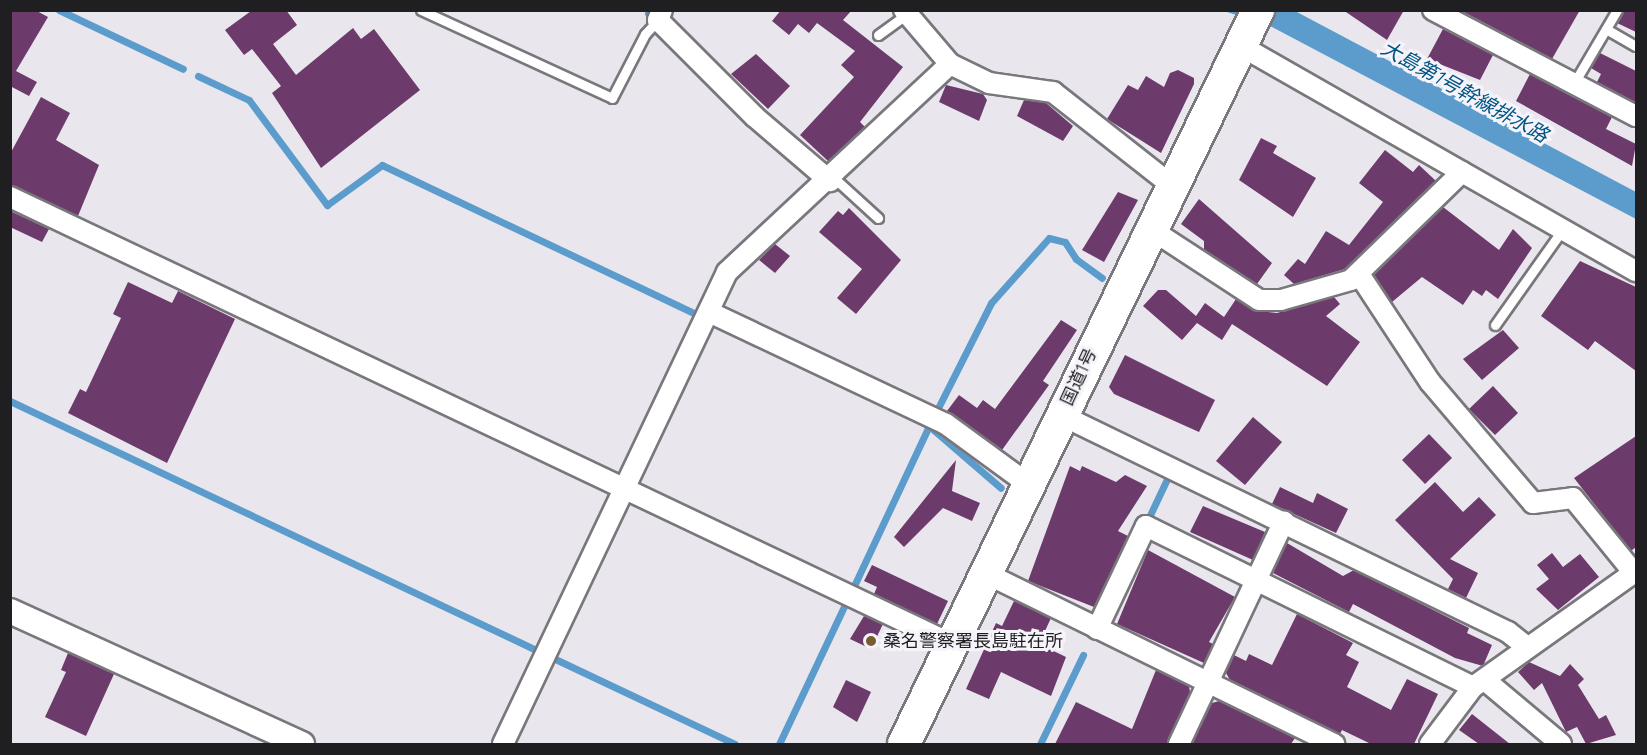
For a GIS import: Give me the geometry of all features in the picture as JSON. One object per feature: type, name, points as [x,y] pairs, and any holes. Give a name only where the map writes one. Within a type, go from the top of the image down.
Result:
[{"type":"highway","name":"国道1号","points":[[904,744],[1149,228],[1248,31]]},
{"type":"street","points":[[905,12],[950,64],[990,83],[1053,92],[1171,185]]},
{"type":"street","points":[[1441,12],[1636,116]]},
{"type":"street","points":[[660,15],[755,117],[831,179]]},
{"type":"street","points":[[1248,31],[1462,172],[1636,270]]},
{"type":"street","points":[[503,744],[727,272],[831,179],[950,64]]},
{"type":"street","points":[[1149,228],[1259,300],[1281,300],[1359,273],[1462,172]]},
{"type":"street","points":[[10,197],[626,486],[952,644]]},
{"type":"street","points":[[1359,273],[1430,382],[1533,503],[1573,498],[1635,572],[1527,647],[1480,684],[1430,744]]},
{"type":"street","points":[[709,312],[946,424],[1028,484]]},
{"type":"street","points":[[1061,416],[1284,521],[1508,632],[1527,647]]},
{"type":"street","points":[[1179,744],[1284,521]]},
{"type":"street","points":[[1097,629],[1146,526],[1480,684],[1561,744]]},
{"type":"street","points":[[985,573],[1334,744]]},
{"type":"street","points":[[10,611],[302,744]]},
{"type":"lane","points":[[421,10],[612,98],[645,34],[660,15]]},
{"type":"lane","points":[[1574,83],[1617,10]]},
{"type":"lane","points":[[878,35],[905,12]]},
{"type":"lane","points":[[1606,29],[1636,46]]},
{"type":"lane","points":[[831,179],[878,218]]},
{"type":"lane","points":[[1495,325],[1563,230]]},
{"type":"water","points":[[1224,11],[1295,11],[1636,192],[1636,219],[1272,27]]},
{"type":"building","points":[[10,10],[35,10],[48,17],[16,71],[37,82],[29,96],[10,86]]},
{"type":"building","points":[[286,10],[297,25],[273,44],[296,75],[353,28],[361,39],[374,29],[420,90],[321,168],[272,93],[281,86],[252,49],[244,55],[225,30],[251,11]]},
{"type":"building","points":[[781,10],[852,10],[843,20],[903,67],[860,122],[865,127],[828,161],[800,135],[854,77],[841,65],[855,51],[817,23],[809,33],[798,24],[789,35],[772,21]]},
{"type":"building","points":[[1343,10],[1404,10],[1387,40]]},
{"type":"building","points":[[1460,10],[1580,10],[1552,59]]},
{"type":"building","points":[[1624,10],[1636,10],[1636,32],[1617,23]]},
{"type":"building","points":[[1443,29],[1493,55],[1480,80],[1427,59]]},
{"type":"building","points":[[1600,53],[1636,71],[1636,103],[1597,82],[1601,74],[1591,68]]},
{"type":"building","points":[[756,54],[790,86],[768,109],[731,74]]},
{"type":"building","points":[[1178,70],[1194,78],[1194,84],[1161,153],[1107,119],[1128,85],[1138,90],[1146,76],[1164,87],[1170,73]]},
{"type":"building","points":[[1530,74],[1612,117],[1606,129],[1636,144],[1632,166],[1516,101]]},
{"type":"building","points":[[946,85],[983,94],[987,100],[979,121],[939,102]]},
{"type":"building","points":[[41,97],[70,113],[56,140],[99,165],[78,216],[10,185],[10,154]]},
{"type":"building","points":[[1024,100],[1046,103],[1073,126],[1063,141],[1017,116]]},
{"type":"building","points":[[1261,138],[1277,146],[1273,153],[1316,178],[1293,217],[1239,180]]},
{"type":"building","points":[[1385,150],[1413,172],[1419,165],[1436,181],[1345,269],[1294,284],[1284,275],[1298,259],[1305,264],[1326,231],[1349,245],[1383,202],[1359,183]]},
{"type":"building","points":[[1118,192],[1138,200],[1104,262],[1082,250]]},
{"type":"building","points":[[1199,199],[1272,263],[1257,284],[1204,250],[1204,241],[1181,224]]},
{"type":"building","points":[[1443,207],[1499,250],[1513,229],[1532,248],[1498,299],[1486,290],[1482,296],[1473,290],[1463,305],[1422,277],[1392,302],[1374,275]]},
{"type":"building","points":[[849,208],[901,260],[856,314],[837,298],[862,269],[819,232],[838,211],[843,215]]},
{"type":"building","points":[[10,211],[49,229],[42,242],[10,227]]},
{"type":"building","points":[[775,244],[790,256],[775,273],[759,260]]},
{"type":"building","points":[[1580,261],[1636,287],[1636,371],[1595,341],[1588,350],[1541,316]]},
{"type":"building","points":[[128,282],[172,303],[178,291],[235,319],[167,463],[68,413],[80,389],[86,392],[121,318],[113,314]]},
{"type":"building","points":[[1158,290],[1166,290],[1196,316],[1205,303],[1224,317],[1236,299],[1253,310],[1277,313],[1334,297],[1340,304],[1326,316],[1360,342],[1327,386],[1232,324],[1222,340],[1197,323],[1182,340],[1143,306]]},
{"type":"building","points":[[1061,320],[1077,330],[1043,381],[1049,385],[1002,450],[947,411],[959,395],[977,408],[983,400],[995,409]]},
{"type":"building","points":[[1503,330],[1519,348],[1482,380],[1463,359]]},
{"type":"building","points":[[1125,355],[1215,400],[1199,432],[1114,394],[1109,387]]},
{"type":"building","points":[[1493,386],[1518,413],[1495,435],[1469,409]]},
{"type":"building","points":[[1253,417],[1282,442],[1245,485],[1216,461]]},
{"type":"building","points":[[1429,434],[1452,458],[1425,484],[1402,460]]},
{"type":"building","points":[[1636,436],[1636,547],[1631,551],[1574,478]]},
{"type":"building","points":[[956,460],[952,491],[980,503],[972,521],[943,508],[904,547],[894,537]]},
{"type":"building","points":[[1070,466],[1080,471],[1082,466],[1116,482],[1125,475],[1147,486],[1118,531],[1128,536],[1094,607],[1028,581]]},
{"type":"building","points":[[1435,482],[1463,512],[1479,497],[1496,515],[1450,559],[1478,573],[1466,598],[1448,589],[1453,579],[1395,520]]},
{"type":"building","points":[[1280,487],[1313,503],[1317,493],[1348,509],[1336,533],[1272,504]]},
{"type":"building","points":[[1203,506],[1265,532],[1253,560],[1190,532]]},
{"type":"building","points":[[1287,543],[1343,576],[1354,570],[1469,628],[1467,633],[1492,645],[1483,666],[1455,658],[1353,604],[1349,612],[1273,573]]},
{"type":"building","points":[[1148,550],[1235,597],[1209,642],[1213,644],[1204,663],[1117,624]]},
{"type":"building","points":[[1552,553],[1563,567],[1580,554],[1599,577],[1558,610],[1536,589],[1549,579],[1537,565]]},
{"type":"building","points":[[872,565],[948,601],[937,624],[874,594],[877,587],[864,581]]},
{"type":"building","points":[[1014,601],[1051,618],[1039,644],[1066,657],[1051,696],[1001,672],[989,699],[966,689],[996,623],[1002,626]]},
{"type":"building","points":[[1297,614],[1353,643],[1346,655],[1359,662],[1347,687],[1391,710],[1407,679],[1438,694],[1414,744],[1371,744],[1342,730],[1340,734],[1230,680],[1226,673],[1234,655],[1246,661],[1249,654],[1272,665]]},
{"type":"building","points":[[864,616],[883,624],[871,649],[850,639]]},
{"type":"building","points":[[68,653],[114,674],[86,736],[45,717],[66,672],[61,670]]},
{"type":"building","points":[[1529,662],[1560,676],[1570,664],[1584,679],[1578,685],[1599,719],[1606,715],[1616,735],[1586,744],[1577,727],[1566,732],[1542,683],[1534,690],[1518,672]]},
{"type":"building","points":[[1156,670],[1189,686],[1190,692],[1167,744],[1055,744],[1076,702],[1132,729]]},
{"type":"building","points":[[846,680],[871,692],[857,722],[833,707]]},
{"type":"building","points":[[1219,701],[1295,738],[1291,744],[1192,744],[1212,703]]},
{"type":"building","points":[[1472,714],[1510,744],[1479,744],[1459,730]]},
{"type":"waterway","points":[[59,10],[183,69]]},
{"type":"waterway","points":[[198,76],[249,100],[327,205],[382,165],[696,314]]},
{"type":"waterway","points":[[938,408],[991,303],[1049,238],[1065,242],[1076,259],[1102,278]]},
{"type":"waterway","points":[[10,401],[536,650]]},
{"type":"waterway","points":[[928,425],[1001,488]]},
{"type":"waterway","points":[[853,588],[929,426]]},
{"type":"waterway","points":[[1150,515],[1168,477]]},
{"type":"waterway","points":[[779,744],[846,602]]},
{"type":"waterway","points":[[1040,744],[1083,655]]},
{"type":"waterway","points":[[553,658],[735,744]]},
{"type":"place","name":"桑名警察署長島駐在所","points":[[871,641]]},
{"type":"water label","name":"大島第1号幹線排水路","points":[[1465,91]]}]
